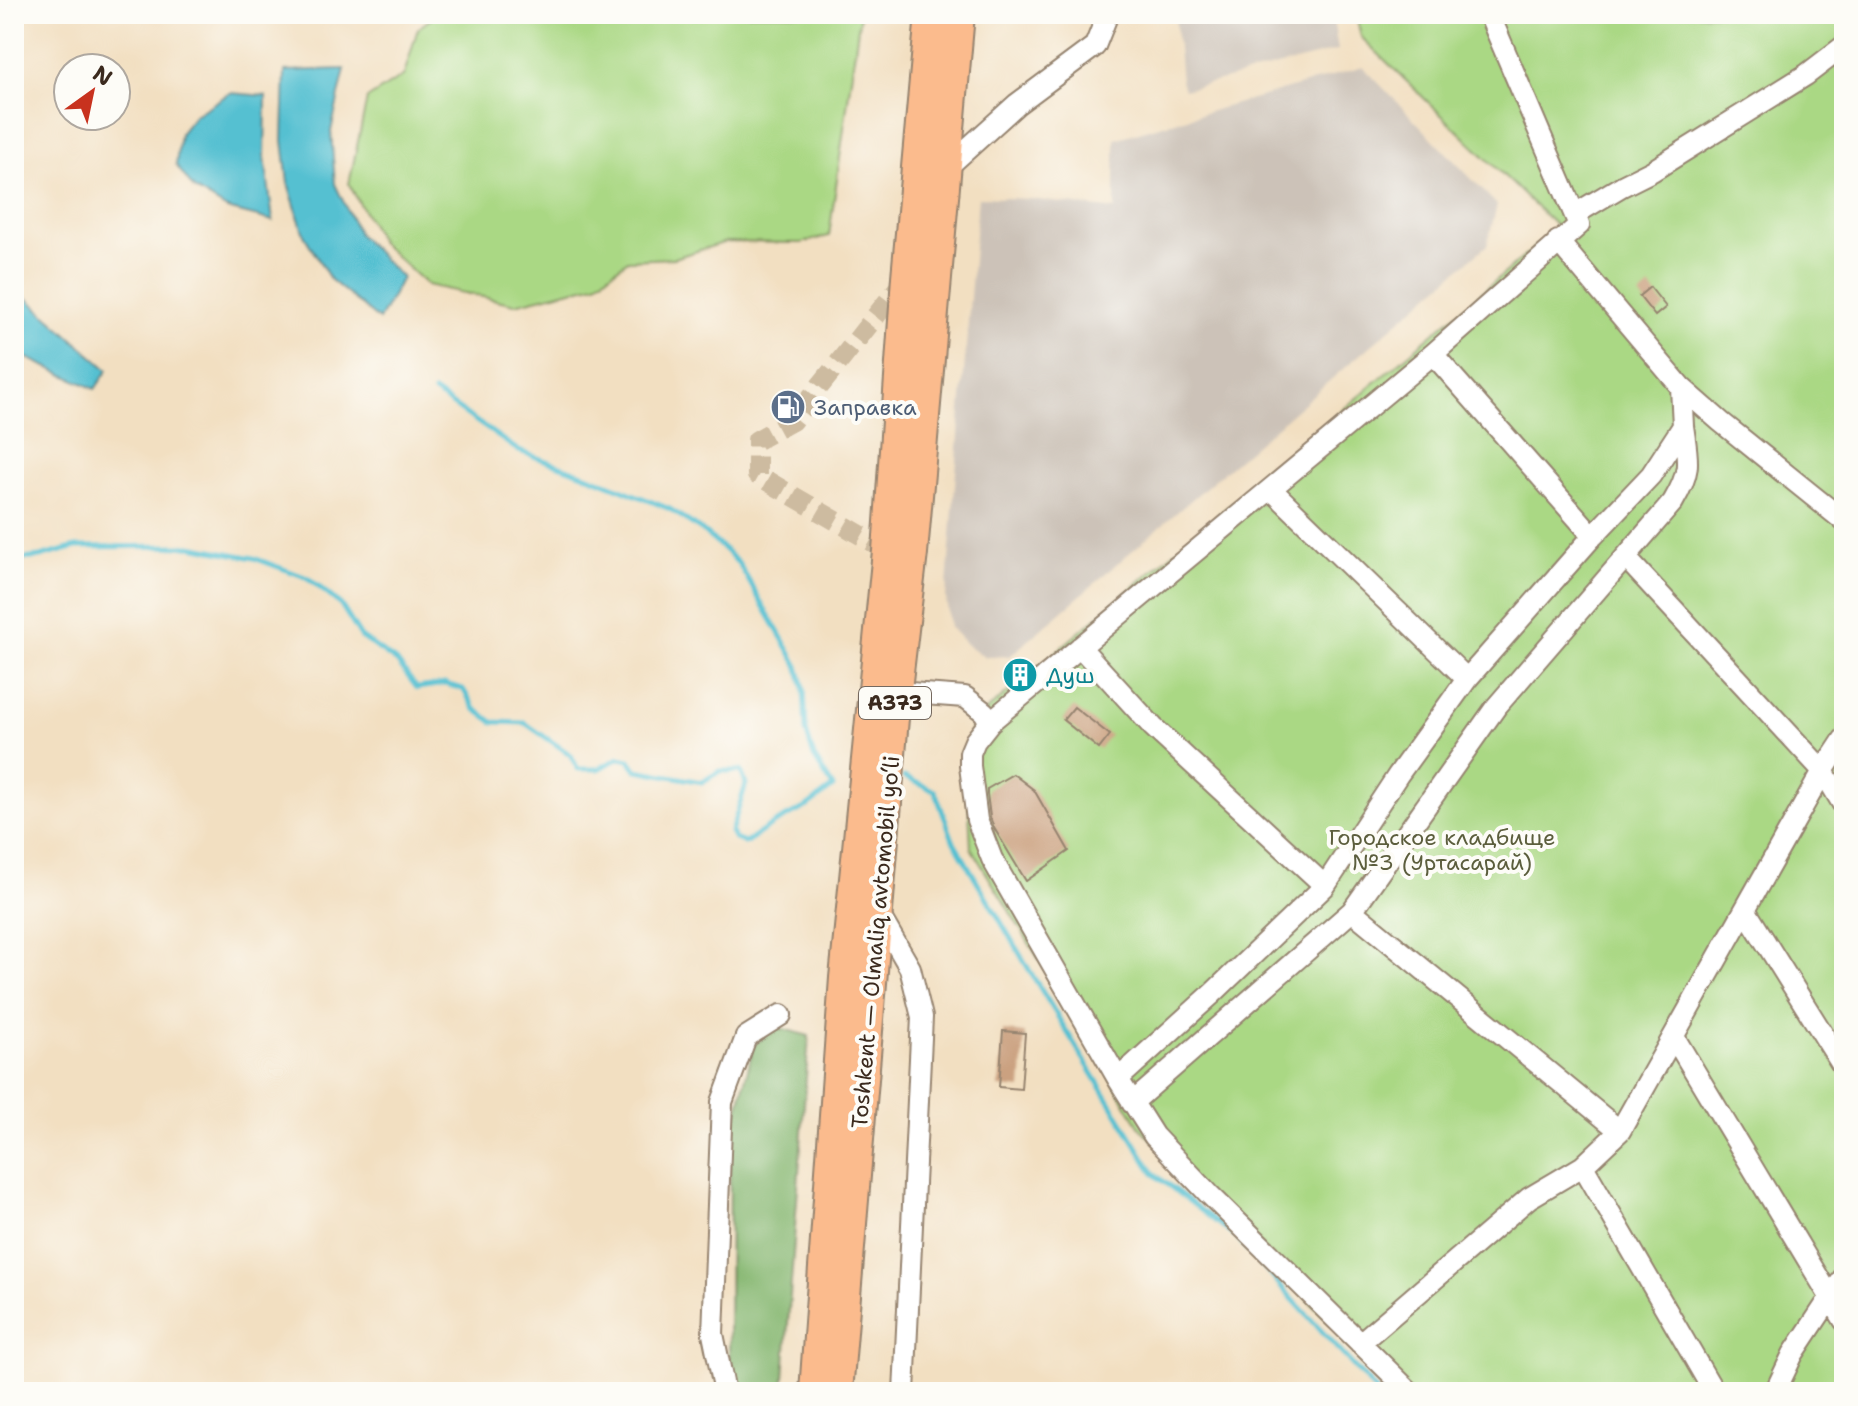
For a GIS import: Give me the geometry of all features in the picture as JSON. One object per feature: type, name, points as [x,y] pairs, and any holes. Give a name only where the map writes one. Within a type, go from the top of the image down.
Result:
[{"type":"highway","name":"Toshkent — Olmaliq avtomobil yo‘li","points":[[815,1392],[845,978],[888,551],[907,277],[931,14]]},
{"type":"highway","name":"Toshkent — Olmaliq avtomobil yo‘li","points":[[837,1392],[896,692],[912,553],[959,14]]},
{"type":"lane","points":[[1410,1392],[1154,1136],[992,859],[977,820],[970,753],[990,722],[1433,354],[1579,225],[1489,14]]},
{"type":"lane","points":[[945,169],[1017,104],[1095,46],[1107,16]]},
{"type":"lane","points":[[1575,214],[1652,171],[1806,75],[1844,46]]},
{"type":"lane","points":[[1558,241],[1681,387],[1844,521]]},
{"type":"lane","points":[[1433,354],[1593,536]]},
{"type":"lane","points":[[1132,1103],[1352,911],[1496,707],[1673,502],[1683,486],[1689,466],[1681,387]]},
{"type":"lane","points":[[1118,1079],[1325,886],[1398,775],[1467,679],[1651,475],[1683,426]]},
{"type":"lane","points":[[1271,489],[1467,679]]},
{"type":"lane","points":[[1626,558],[1823,771],[1844,806]]},
{"type":"lane","points":[[1080,647],[1153,727],[1325,886]]},
{"type":"lane","points":[[896,692],[965,697],[984,712],[990,722]]},
{"type":"lane","points":[[1360,1343],[1529,1198],[1583,1166],[1620,1131],[1844,739]]},
{"type":"lane","points":[[877,910],[910,968],[922,1017],[904,1392]]},
{"type":"lane","points":[[1352,911],[1620,1131]]},
{"type":"lane","points":[[1746,911],[1844,1068]]},
{"type":"lane","points":[[725,1392],[713,1334],[722,1102],[746,1037],[781,1015]]},
{"type":"lane","points":[[1674,1037],[1844,1320]]},
{"type":"lane","points":[[1583,1166],[1714,1392]]},
{"type":"lane","points":[[1775,1392],[1793,1354],[1844,1277]]},
{"type":"shaded area","points":[[1175,14],[1332,14],[1338,50],[1184,90]]},
{"type":"shaded area","points":[[1363,67],[1497,205],[1487,245],[1010,656],[985,657],[967,645],[950,627],[946,598],[978,197],[1030,199],[1115,210],[1115,139]]},
{"type":"green space","points":[[438,14],[860,14],[829,236],[801,243],[726,242],[674,258],[628,260],[596,284],[515,304],[427,285],[381,243],[349,184],[367,99],[404,75],[418,28]]},
{"type":"green space","name":"Городское кладбище №3 (Уртасарай)","points":[[1356,14],[1844,14],[1844,1392],[1398,1392],[1141,1129],[971,848],[967,771],[973,722],[1558,228],[1361,37]]},
{"type":"green space","points":[[777,1027],[809,1036],[783,1392],[741,1392],[729,1365],[730,1142],[754,1044]]},
{"type":"water","points":[[345,69],[331,131],[335,184],[359,235],[402,278],[379,320],[330,279],[304,235],[288,183],[283,140],[285,71]]},
{"type":"water","points":[[230,93],[266,96],[265,157],[273,221],[227,209],[194,189],[176,165],[180,134],[195,115]]},
{"type":"water","points":[[14,287],[108,370],[95,389],[14,352]]},
{"type":"building","points":[[1650,287],[1666,307],[1655,316],[1639,296]]},
{"type":"building","points":[[1074,707],[1110,735],[1099,749],[1063,720]]},
{"type":"building","points":[[1013,774],[1034,790],[1069,851],[1026,881],[994,828],[987,794],[987,789]]},
{"type":"building","points":[[1003,1031],[1025,1033],[1021,1089],[999,1087]]},
{"type":"waterway","points":[[14,560],[76,547],[191,546],[254,558],[308,578],[341,605],[361,637],[397,662],[417,688],[445,684],[463,689],[475,709],[493,722],[525,723],[571,755],[578,769],[598,769],[619,758],[630,760],[637,770],[702,782],[720,771],[741,771],[746,784],[731,832],[735,839],[745,843],[808,806],[833,787],[814,757],[806,731],[804,688],[798,666],[739,564],[725,550],[670,509],[519,451],[434,392]]},
{"type":"waterway","points":[[904,777],[935,791],[953,840],[1154,1174],[1237,1238],[1377,1392]]},
{"type":"tunnel","points":[[888,551],[757,475],[757,440],[792,421],[907,277]]},
{"type":"place","name":"Заправка","points":[[788,407]]},
{"type":"place","name":"Душ","points":[[1020,675]]}]
